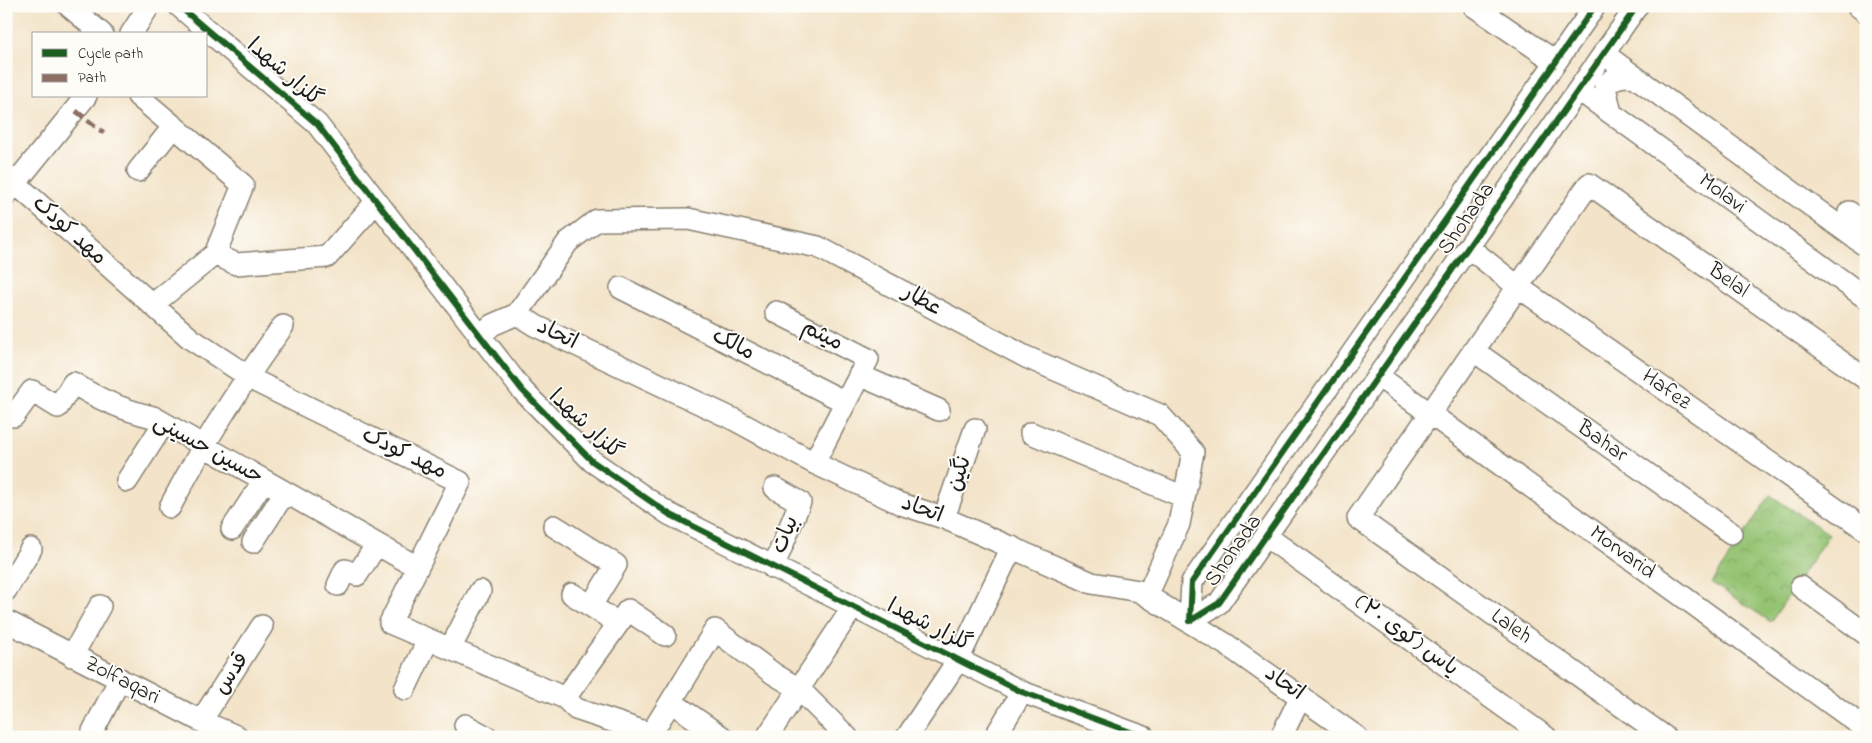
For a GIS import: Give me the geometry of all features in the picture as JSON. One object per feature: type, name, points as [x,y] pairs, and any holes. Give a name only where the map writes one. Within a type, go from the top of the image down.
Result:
[{"type":"street","points":[[69,6],[100,32]]},
{"type":"street","points":[[132,32],[149,6]]},
{"type":"street","name":"گلزار شهدا","points":[[179,6],[317,124],[479,337],[522,390],[592,462],[669,514],[773,568],[1022,692],[1130,734]]},
{"type":"street","points":[[1474,6],[1556,62]]},
{"type":"street","name":"Shohada","points":[[1190,621],[1192,582],[1595,6]]},
{"type":"street","name":"Shohada","points":[[1190,621],[1219,603],[1637,6]]},
{"type":"street","points":[[1858,6],[1866,12]]},
{"type":"street","name":"Molavi","points":[[1604,54],[1866,246]]},
{"type":"street","points":[[1611,113],[1605,87],[1611,80],[1620,76],[1634,76]]},
{"type":"street","name":"Molavi","points":[[1579,90],[1866,298]]},
{"type":"street","points":[[10,185],[84,98]]},
{"type":"street","points":[[140,98],[243,185],[214,254],[152,305]]},
{"type":"street","points":[[138,171],[174,126]]},
{"type":"street","name":"Belal","points":[[1517,286],[1589,184],[1866,379]]},
{"type":"street","name":"مهد کودک","points":[[10,185],[191,340],[247,375],[460,482],[390,623],[565,698],[576,709],[650,735]]},
{"type":"street","points":[[214,254],[236,264],[327,257],[376,202]]},
{"type":"street","name":"عطار","points":[[517,314],[568,242],[596,220],[688,219],[818,248],[1026,357],[1160,414],[1193,452],[1179,524],[1147,596]]},
{"type":"street","name":"Hafez","points":[[1468,247],[1517,286],[1866,530]]},
{"type":"street","points":[[1431,414],[1517,286]]},
{"type":"street","name":"مالک","points":[[621,288],[845,402]]},
{"type":"street","name":"میثم","points":[[776,312],[864,367]]},
{"type":"street","name":"اتحاد","points":[[479,337],[492,325],[517,314],[536,326],[734,420],[814,463],[901,504],[944,518],[1092,583],[1139,591],[1190,621],[1301,696],[1357,737]]},
{"type":"street","points":[[170,507],[203,445],[247,375],[283,326]]},
{"type":"street","name":"Bahar","points":[[1474,351],[1731,533]]},
{"type":"street","points":[[814,463],[864,367],[938,410]]},
{"type":"street","name":"Morvarid","points":[[1378,376],[1866,729]]},
{"type":"street","name":"حسین حسینی","points":[[14,416],[32,391],[58,407],[73,383],[98,400],[125,411],[153,417],[418,567]]},
{"type":"street","name":"Laleh","points":[[1431,414],[1358,518],[1665,737]]},
{"type":"street","points":[[127,482],[164,423]]},
{"type":"street","name":"نگین","points":[[944,518],[976,429]]},
{"type":"street","points":[[1031,433],[1184,497]]},
{"type":"street","points":[[232,529],[264,480]]},
{"type":"street","name":"بیات","points":[[773,568],[800,502],[775,488]]},
{"type":"street","points":[[253,542],[285,492]]},
{"type":"street","points":[[554,526],[616,565],[592,604]]},
{"type":"street","name":"یاس (کوی ۲۰)","points":[[1266,536],[1546,737]]},
{"type":"street","points":[[338,585],[345,570],[357,575],[377,544]]},
{"type":"street","points":[[907,737],[958,660],[1012,548]]},
{"type":"street","points":[[6,590],[31,549]]},
{"type":"street","points":[[1802,587],[1866,634]]},
{"type":"street","points":[[450,649],[480,591]]},
{"type":"street","points":[[572,594],[592,604],[618,623]]},
{"type":"street","points":[[72,656],[100,606]]},
{"type":"street","points":[[767,737],[853,608]]},
{"type":"street","points":[[565,698],[628,610],[665,635]]},
{"type":"street","name":"Zolfaqari","points":[[6,621],[201,721],[238,737]]},
{"type":"street","name":"قدس","points":[[201,721],[262,626]]},
{"type":"street","points":[[650,735],[715,630],[774,674],[799,689],[847,737]]},
{"type":"street","points":[[404,689],[428,640]]},
{"type":"street","points":[[93,731],[120,679]]},
{"type":"street","points":[[995,737],[1022,692]]},
{"type":"street","points":[[1281,737],[1301,696]]},
{"type":"street","points":[[671,702],[722,737]]},
{"type":"street","points":[[465,725],[487,737]]},
{"type":"green space","points":[[1770,495],[1829,534],[1771,622],[1712,583]]},
{"type":"marked path","points":[[76,111],[104,133]]},
{"type":"cycle path","points":[[179,6],[317,124],[522,390],[592,461],[669,514],[1022,692],[1144,737]]},
{"type":"cycle path","points":[[1595,6],[1192,582],[1190,621],[1219,603],[1637,6]]}]
